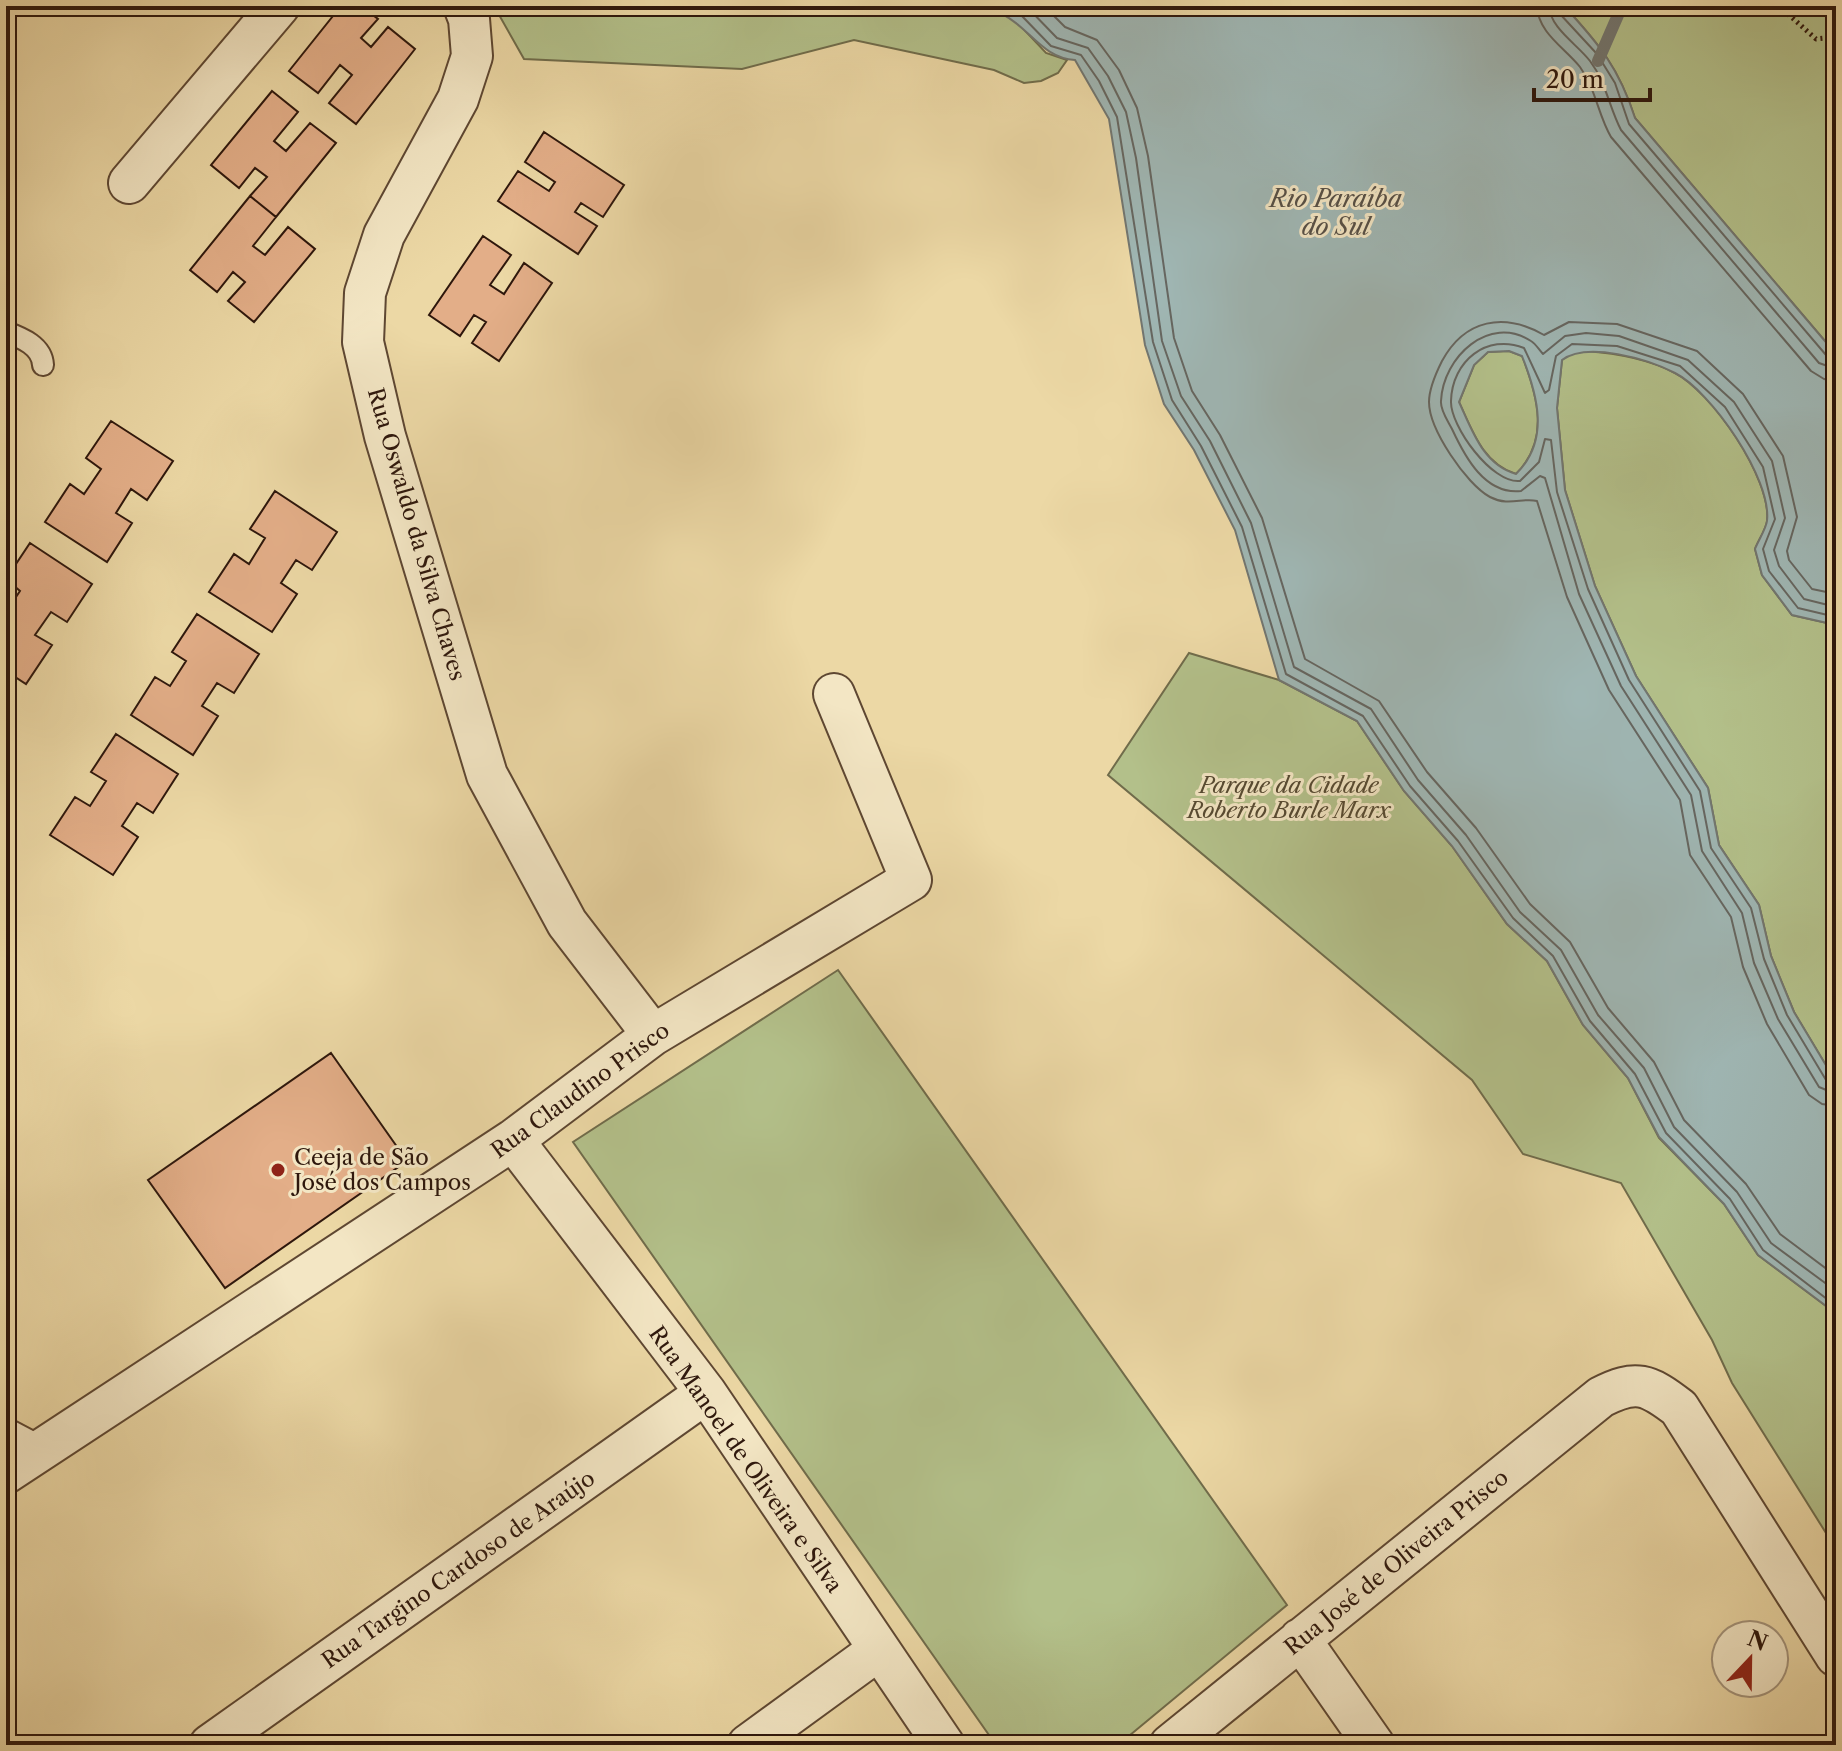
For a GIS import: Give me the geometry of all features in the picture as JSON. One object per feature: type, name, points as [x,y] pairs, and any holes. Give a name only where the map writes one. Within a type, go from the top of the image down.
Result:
[{"type":"street","points":[[129,183],[279,6]]},
{"type":"street","name":"Rua Oswaldo da Silva Chaves","points":[[464,6],[469,19],[472,56],[458,99],[384,235],[365,293],[363,342],[385,436],[487,775],[567,923],[653,1035]]},
{"type":"street","name":"Rua Claudino Prisco","points":[[6,1473],[513,1140],[653,1035],[911,880],[834,694]]},
{"type":"street","name":"Rua Manoel de Oliveira e Silva","points":[[513,1140],[706,1393],[877,1651],[944,1745]]},
{"type":"street","name":"Rua José de Oliveira Prisco","points":[[1170,1745],[1601,1397],[1626,1384],[1656,1390],[1679,1408],[1836,1656]]},
{"type":"street","name":"Rua Targino Cardoso de Araújo","points":[[210,1745],[706,1393]]},
{"type":"street","points":[[1300,1639],[1374,1745]]},
{"type":"street","points":[[748,1745],[877,1651]]},
{"type":"lane","points":[[6,332],[35,347],[43,355],[43,365]]},
{"type":"lane","points":[[6,1428],[42,1447]]},
{"type":"path","points":[[1779,6],[1816,39],[1836,37]]},
{"type":"green space","points":[[494,6],[997,6],[1000,13],[1014,19],[1046,53],[1067,60],[1058,73],[1041,81],[1024,83],[994,70],[854,40],[742,69],[524,59]]},
{"type":"green space","points":[[1564,6],[1836,6],[1836,354],[1635,118],[1607,58]]},
{"type":"green space","points":[[1509,351],[1522,356],[1533,387],[1538,418],[1534,447],[1516,474],[1487,454],[1459,402],[1474,365],[1488,352]]},
{"type":"green space","points":[[1573,352],[1608,353],[1665,368],[1705,398],[1736,438],[1760,483],[1767,521],[1755,549],[1762,575],[1792,615],[1836,625],[1836,1082],[1794,1012],[1771,956],[1759,905],[1719,845],[1708,788],[1636,676],[1595,586],[1565,490],[1557,408],[1562,360]]},
{"type":"green space","name":"Parque da Cidade Roberto Burle Marx","points":[[1189,653],[1279,680],[1357,721],[1404,791],[1452,846],[1507,924],[1547,961],[1583,1025],[1628,1078],[1659,1138],[1724,1204],[1758,1255],[1826,1306],[1836,1319],[1836,1549],[1732,1383],[1712,1340],[1621,1183],[1523,1154],[1472,1080],[1108,775]]},
{"type":"green space","points":[[838,970],[1287,1605],[1118,1745],[996,1745],[573,1142]]},
{"type":"water","name":"Rio Paraíba do Sul","points":[[997,6],[1564,6],[1607,58],[1635,118],[1836,354],[1836,625],[1792,615],[1762,575],[1755,549],[1767,521],[1760,483],[1736,438],[1705,398],[1689,383],[1675,373],[1634,358],[1586,352],[1562,360],[1557,408],[1565,490],[1595,586],[1636,676],[1708,788],[1719,845],[1759,905],[1771,956],[1794,1012],[1836,1082],[1836,1319],[1826,1306],[1758,1255],[1724,1204],[1659,1137],[1628,1078],[1583,1025],[1547,961],[1507,924],[1452,846],[1404,791],[1357,721],[1279,680],[1235,530],[1194,450],[1164,404],[1145,345],[1109,119],[1075,60],[1053,54],[1000,13]],"holes":[[[1509,351],[1522,356],[1533,387],[1538,418],[1534,447],[1516,474],[1487,455],[1459,402],[1474,365],[1488,352]]]},
{"type":"building","points":[[341,6],[361,6],[378,19],[361,38],[371,47],[388,27],[415,49],[356,124],[329,103],[352,75],[340,65],[318,93],[289,71]]},
{"type":"building","points":[[272,91],[298,112],[274,141],[286,151],[310,123],[336,143],[276,217],[250,196],[267,177],[255,168],[239,188],[211,165]]},
{"type":"building","points":[[544,132],[624,185],[603,217],[581,203],[575,212],[597,226],[578,254],[498,201],[518,171],[549,191],[555,182],[525,162]]},
{"type":"building","points":[[250,196],[276,217],[253,246],[265,255],[288,227],[315,249],[254,322],[228,301],[245,282],[233,272],[217,292],[190,270]]},
{"type":"building","points":[[483,236],[511,255],[490,285],[504,294],[524,263],[552,283],[499,361],[472,343],[486,322],[474,315],[460,336],[429,315]]},
{"type":"building","points":[[111,421],[173,461],[147,500],[131,489],[116,513],[132,523],[107,562],[45,522],[70,484],[84,494],[101,469],[86,458]]},
{"type":"building","points":[[275,491],[337,532],[312,570],[296,560],[281,583],[297,594],[272,632],[209,592],[234,554],[249,564],[265,538],[250,529]]},
{"type":"building","points":[[30,543],[92,584],[67,622],[51,612],[35,635],[52,645],[26,684],[6,671],[6,612],[20,591],[6,579]]},
{"type":"building","points":[[197,614],[259,654],[234,693],[217,683],[202,706],[218,716],[193,755],[131,715],[155,677],[170,686],[186,661],[172,652]]},
{"type":"building","points":[[116,734],[178,774],[153,813],[137,803],[122,826],[138,837],[113,875],[50,835],[75,797],[90,806],[106,781],[91,772]]},
{"type":"building","name":"Ceeja de São José dos Campos","points":[[331,1053],[407,1161],[225,1288],[148,1180]]},
{"type":"waterway","points":[[1598,61],[1622,6]]},
{"type":"place","name":"Ceeja de São José dos Campos","points":[[278,1170]]}]
